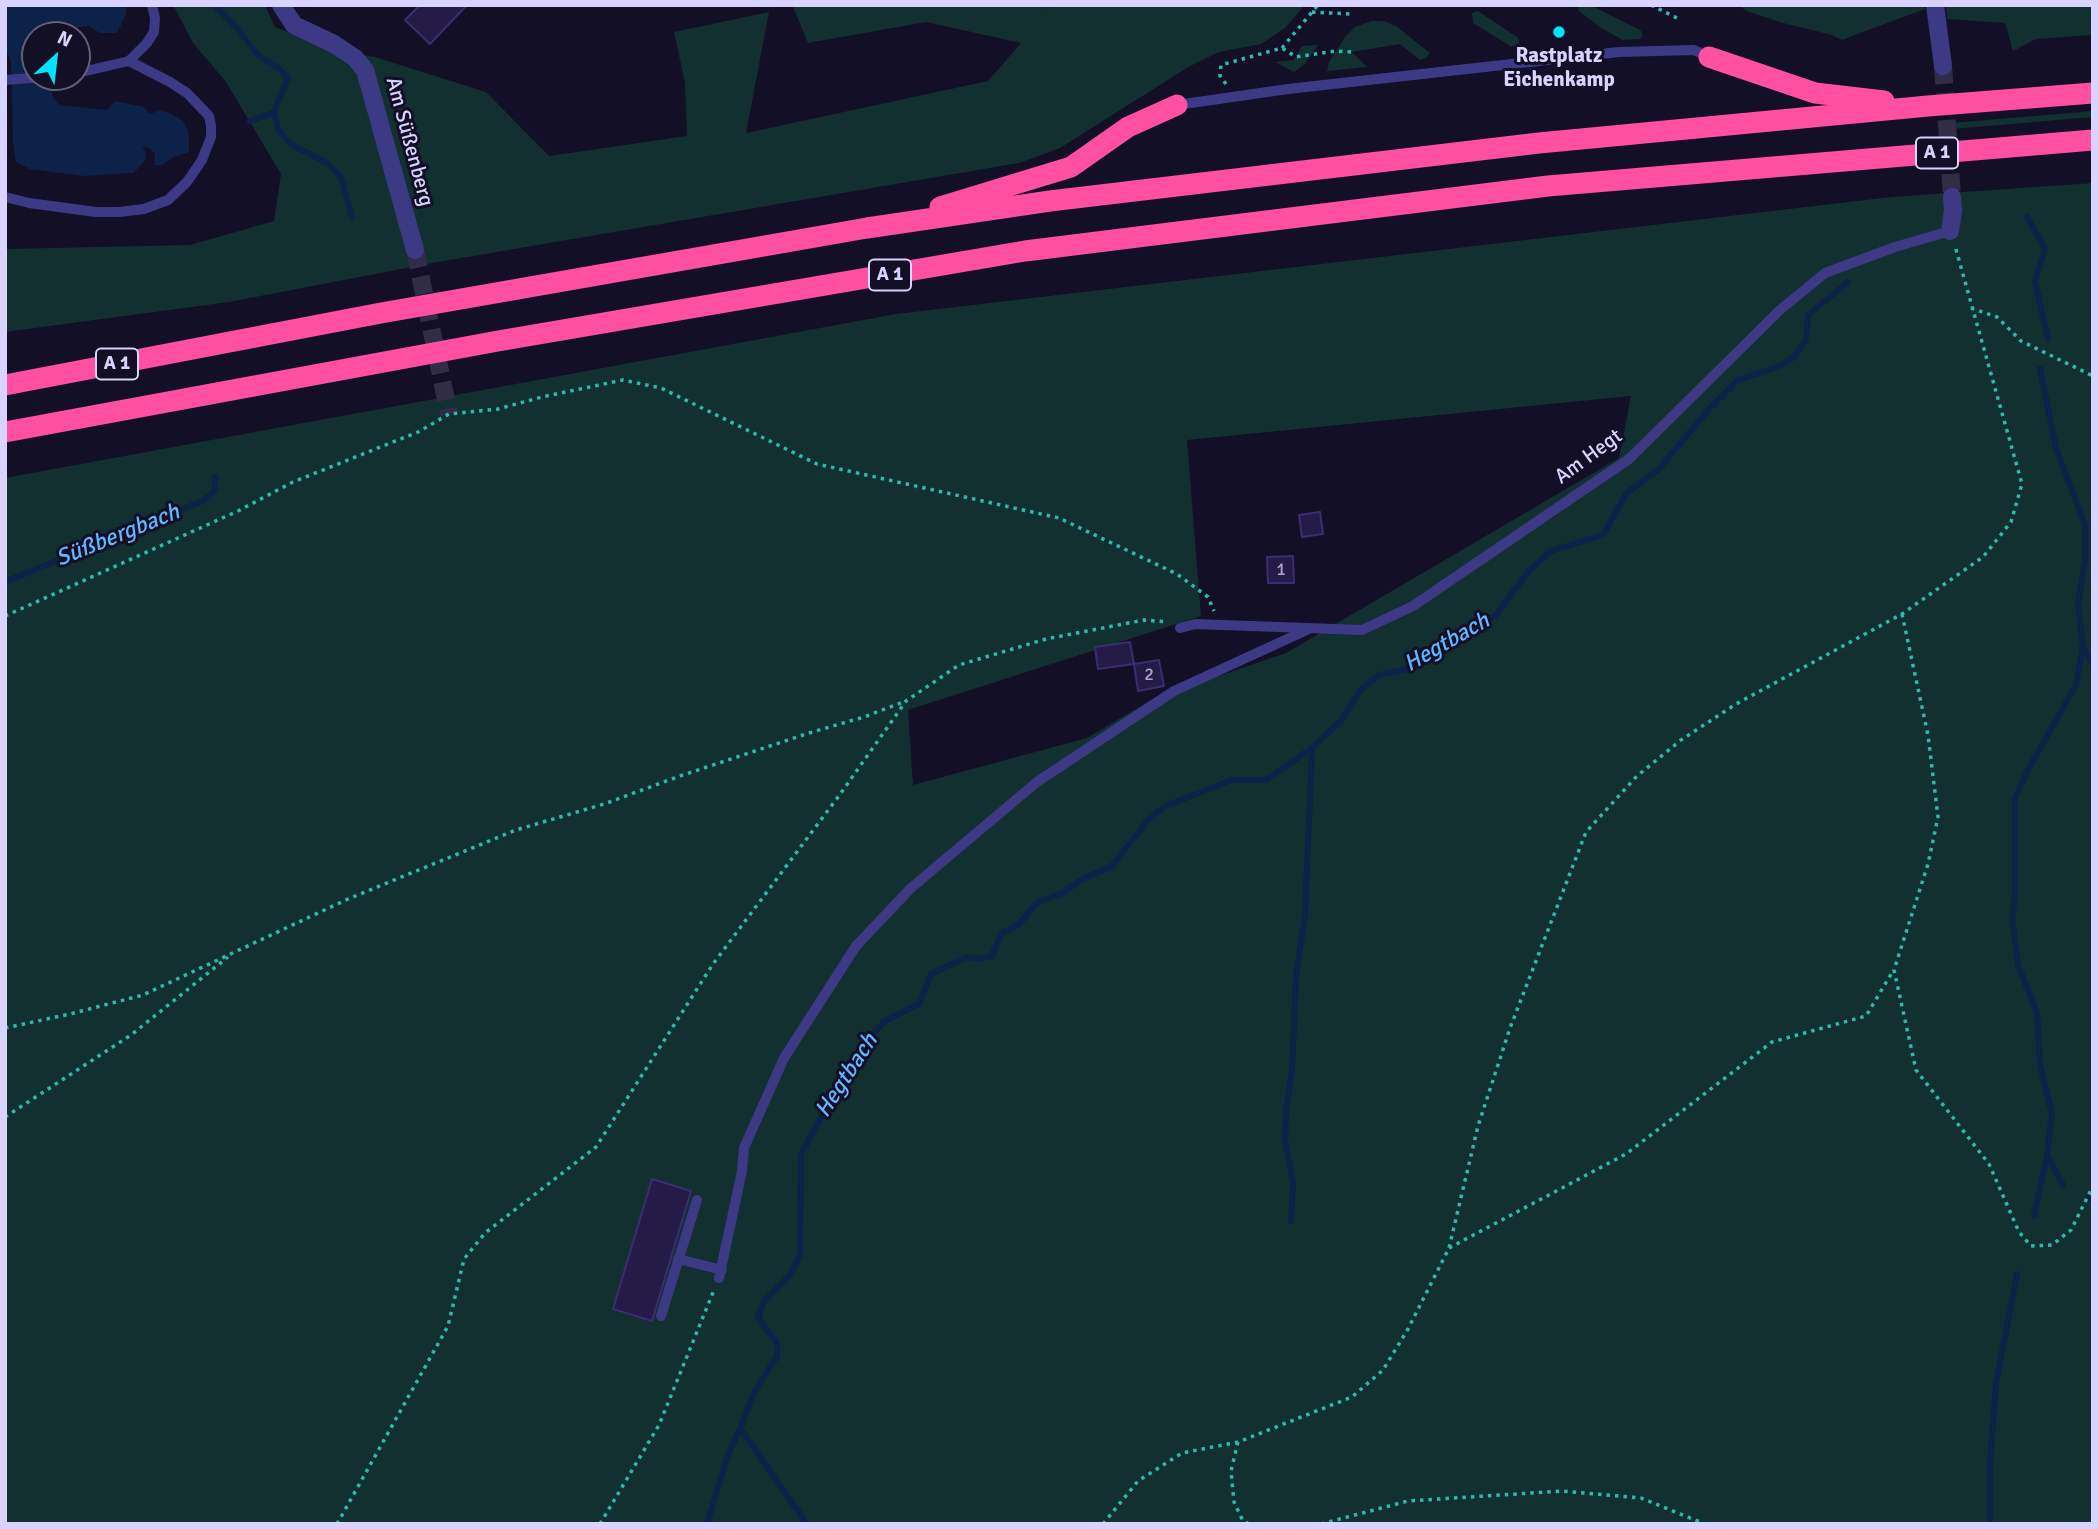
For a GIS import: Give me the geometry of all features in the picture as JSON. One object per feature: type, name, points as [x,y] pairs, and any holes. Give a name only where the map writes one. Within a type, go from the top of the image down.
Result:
[{"type":"highway","points":[[1709,57],[1815,93],[1928,106]]},
{"type":"highway","name":"A 1","points":[[5,385],[382,313],[867,228],[1050,201],[1539,143],[2093,93]]},
{"type":"highway","points":[[867,228],[1071,167],[1128,127],[1177,105]]},
{"type":"highway","name":"A 1","points":[[5,432],[511,338],[1025,251],[1548,186],[2093,140]]},
{"type":"street","name":"Am Süßenberg","points":[[281,5],[294,25],[344,51],[355,58],[365,70],[415,250]]},
{"type":"street","points":[[1935,5],[1943,66]]},
{"type":"street","points":[[1950,231],[1952,197]]},
{"type":"lane","points":[[91,70],[129,61],[147,43],[154,32],[152,5]]},
{"type":"lane","points":[[1177,105],[1619,52],[1694,50],[1709,57]]},
{"type":"lane","points":[[5,197],[96,212],[119,212],[144,209],[168,200],[187,182],[202,160],[211,136],[209,116],[198,103],[170,82],[129,61]]},
{"type":"lane","name":"Am Hegt","points":[[1181,628],[1195,624],[1362,630],[1413,606],[1629,459],[1780,310],[1825,273],[1895,247],[1950,231]]},
{"type":"lane","points":[[678,1259],[720,1274],[742,1171],[744,1148],[783,1058],[856,946],[911,888],[1037,782],[1174,691],[1309,629]]},
{"type":"lane","points":[[661,1316],[697,1200]]},
{"type":"path","points":[[1236,97],[1220,76],[1221,65],[1282,48],[1318,5]]},
{"type":"path","points":[[1651,5],[1681,20]]},
{"type":"path","points":[[1312,12],[1350,14]]},
{"type":"path","points":[[1282,48],[1296,57],[1336,51],[1351,52]]},
{"type":"path","points":[[1102,1524],[1138,1481],[1182,1453],[1238,1442],[1352,1397],[1383,1370],[1408,1329],[1449,1248],[1478,1126],[1510,1028],[1586,832],[1637,776],[1681,740],[1736,704],[1902,614],[1983,557],[2011,522],[2022,484],[1950,231]]},
{"type":"path","points":[[1971,307],[1997,317],[2021,341],[2093,376]]},
{"type":"path","points":[[5,616],[238,511],[293,482],[418,432],[449,414],[498,409],[623,380],[661,388],[817,464],[1059,518],[1177,575],[1208,597],[1220,625]]},
{"type":"path","points":[[1449,1248],[1626,1154],[1772,1042],[1866,1016],[1894,970],[1928,864],[1938,817],[1928,735],[1902,614]]},
{"type":"path","points":[[5,1028],[143,995],[348,899],[516,830],[604,804],[796,737],[864,718],[906,701],[959,665],[1046,639],[1144,620]]},
{"type":"path","points":[[337,1524],[448,1326],[464,1259],[485,1233],[596,1147],[713,964],[906,701]]},
{"type":"path","points":[[5,1117],[131,1035],[235,952]]},
{"type":"path","points":[[1894,970],[1916,1070],[1989,1164],[2019,1232],[2031,1246],[2052,1245],[2071,1230],[2093,1186]]},
{"type":"path","points":[[600,1524],[659,1425],[720,1274]]},
{"type":"path","points":[[1238,1442],[1231,1471],[1234,1502],[1243,1521],[1249,1524]]},
{"type":"path","points":[[1321,1524],[1408,1501],[1562,1491],[1641,1498],[1705,1524]]},
{"type":"green space","points":[[173,5],[265,5],[275,27],[335,50],[375,57],[486,92],[549,156],[687,136],[685,83],[674,32],[769,12],[746,133],[988,81],[1021,43],[926,22],[808,43],[793,7],[801,5],[1305,5],[1285,28],[1261,44],[1219,52],[1190,66],[1060,148],[1019,163],[438,262],[229,302],[5,332],[5,249],[190,245],[274,221],[281,174],[226,82],[193,43]]},
{"type":"green space","points":[[1578,5],[1590,5],[1640,30],[1643,34],[1641,39],[1623,40],[1579,11]]},
{"type":"green space","points":[[1737,5],[1924,5],[1925,9],[1842,40],[1749,12]]},
{"type":"green space","points":[[1946,5],[2093,5],[2093,35],[2036,39],[2013,51],[2005,23],[1947,19]]},
{"type":"green space","points":[[1478,11],[1517,37],[1520,43],[1512,47],[1473,23],[1472,13]]},
{"type":"green space","points":[[1371,21],[1384,21],[1396,26],[1430,53],[1420,60],[1400,44],[1352,52],[1367,67],[1327,71],[1329,62],[1345,37],[1355,27]]},
{"type":"green space","points":[[1318,45],[1305,64],[1294,72],[1275,62],[1294,60],[1302,46]]},
{"type":"green space","points":[[2093,111],[2093,117],[1953,129],[1951,123]]},
{"type":"green space","points":[[2093,183],[2093,1524],[5,1524],[5,478],[896,314],[1891,197]],"holes":[[[1631,396],[1619,458],[1286,653],[1154,698],[1087,738],[913,785],[908,710],[1201,616],[1187,440]]]},
{"type":"water","points":[[5,5],[127,5],[125,17],[117,33],[100,33],[91,28],[91,21],[21,21],[21,91],[52,91],[52,96],[59,105],[107,110],[115,101],[144,107],[150,114],[160,110],[172,114],[183,121],[189,134],[189,152],[162,165],[155,165],[155,154],[151,149],[142,146],[146,152],[145,161],[133,173],[83,176],[30,169],[16,162],[11,62],[5,46]]},
{"type":"building","points":[[420,5],[467,5],[430,44],[405,20]]},
{"type":"building","points":[[1320,512],[1323,534],[1302,537],[1299,515]]},
{"type":"building","points":[[1293,556],[1294,583],[1268,583],[1267,557]]},
{"type":"building","points":[[1130,642],[1134,664],[1098,669],[1095,647]]},
{"type":"building","points":[[1159,660],[1164,686],[1138,691],[1134,664]]},
{"type":"building","points":[[652,1179],[691,1191],[652,1321],[613,1309]]},
{"type":"waterway","points":[[214,5],[237,28],[257,54],[288,78],[274,112],[278,129],[290,144],[327,163],[341,177],[352,217]]},
{"type":"waterway","points":[[250,121],[274,112]]},
{"type":"waterway","points":[[2027,217],[2045,248],[2035,282],[2048,338]]},
{"type":"waterway","name":"Hegtbach","points":[[707,1524],[727,1458],[755,1391],[777,1356],[777,1343],[758,1318],[764,1301],[791,1274],[800,1255],[801,1154],[836,1085],[854,1074],[869,1038],[885,1021],[919,1004],[931,974],[967,957],[978,959],[992,956],[1001,934],[1018,925],[1038,902],[1061,894],[1084,878],[1111,867],[1150,818],[1165,806],[1232,780],[1266,780],[1312,748],[1341,721],[1361,689],[1380,675],[1408,669],[1449,638],[1495,616],[1529,571],[1551,551],[1603,535],[1626,494],[1659,469],[1708,410],[1738,380],[1780,366],[1794,357],[1806,340],[1808,315],[1848,282]]},
{"type":"waterway","points":[[2034,1216],[2047,1155],[2052,1114],[2040,1064],[2037,1013],[2018,965],[2012,919],[2015,895],[2015,798],[2076,685],[2083,647],[2078,604],[2085,561],[2085,525],[2056,448],[2040,369]]},
{"type":"waterway","name":"Süßbergbach","points":[[5,582],[203,501],[215,491],[215,477]]},
{"type":"waterway","points":[[2083,648],[2093,665]]},
{"type":"waterway","points":[[1291,1221],[1293,1183],[1285,1140],[1286,1111],[1292,1071],[1296,976],[1305,916],[1312,748]]},
{"type":"waterway","points":[[2047,1155],[2063,1185]]},
{"type":"waterway","points":[[2088,1198],[2093,1201]]},
{"type":"waterway","points":[[1990,1524],[1990,1464],[1996,1383],[2017,1274]]},
{"type":"waterway","points":[[740,1428],[807,1524]]},
{"type":"tunnel","points":[[1943,66],[1952,197]]},
{"type":"tunnel","points":[[415,250],[449,414]]},
{"type":"place","name":"Rastplatz Eichenkamp","points":[[1559,32]]}]
